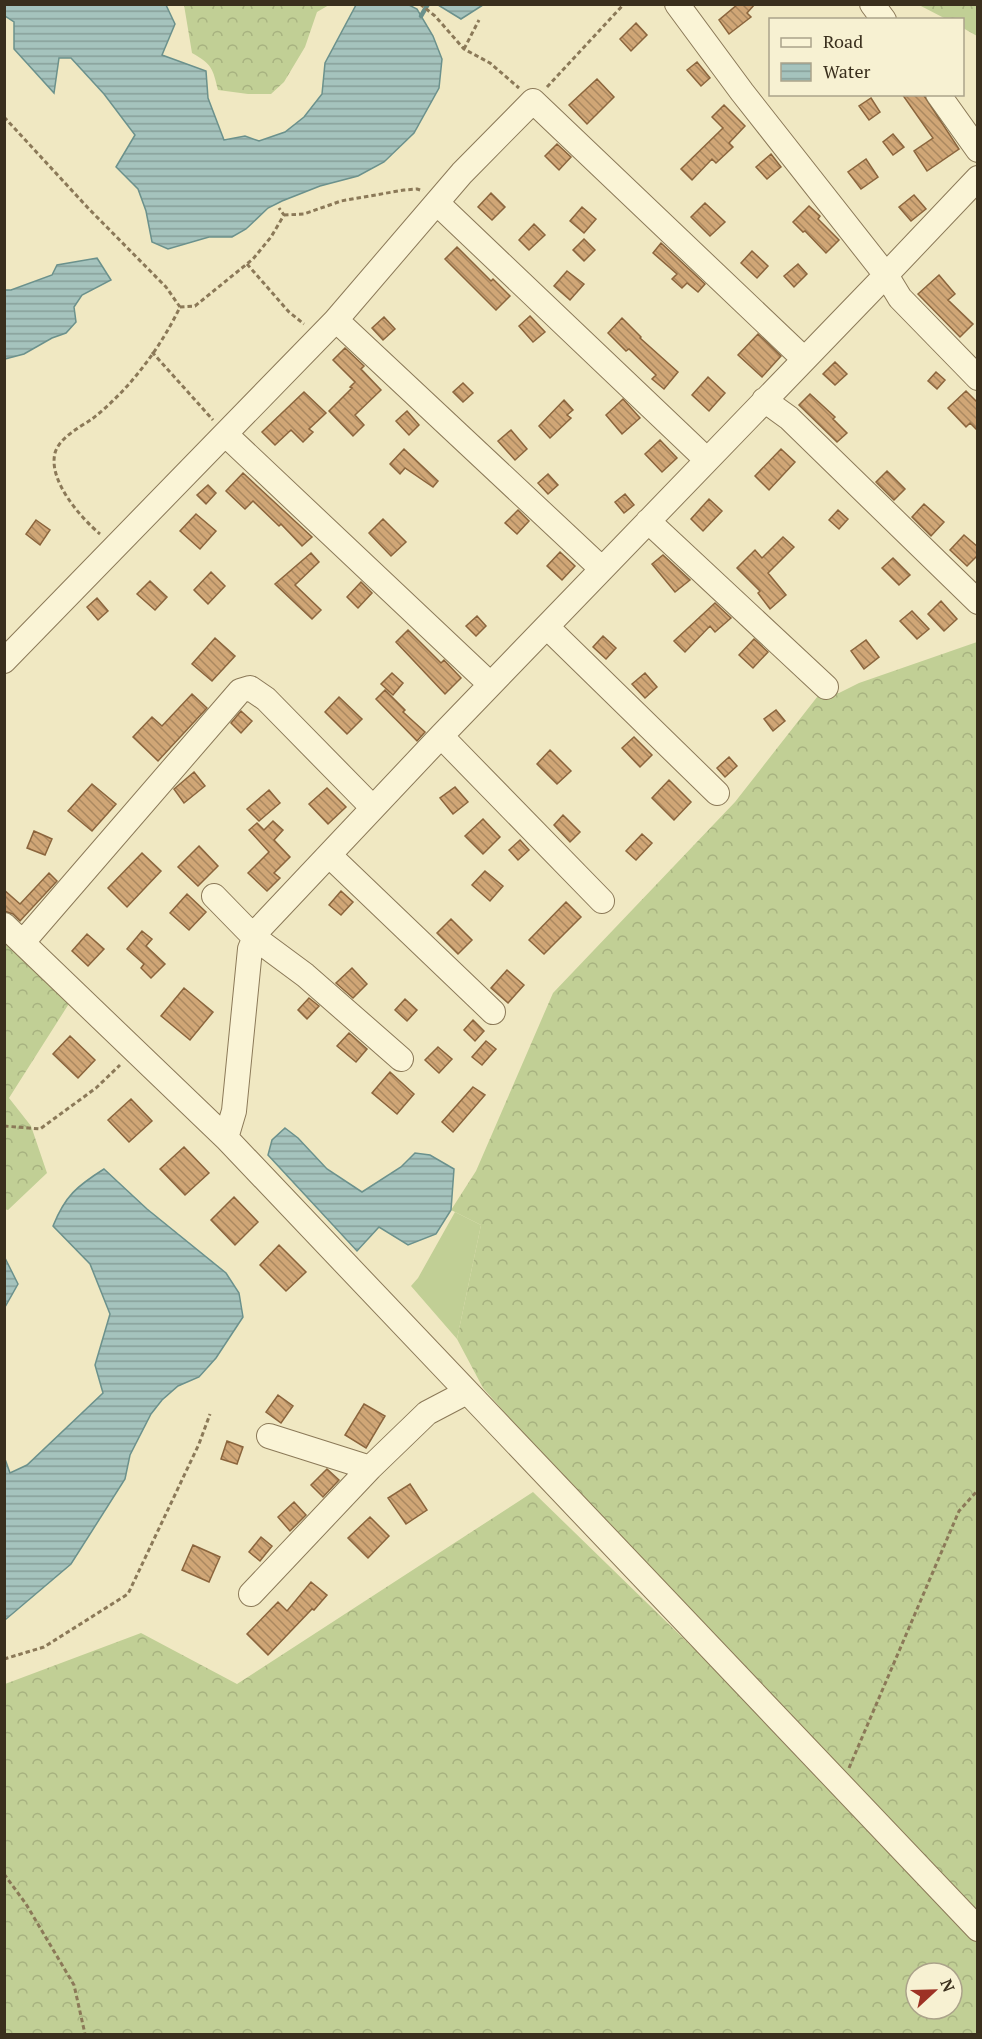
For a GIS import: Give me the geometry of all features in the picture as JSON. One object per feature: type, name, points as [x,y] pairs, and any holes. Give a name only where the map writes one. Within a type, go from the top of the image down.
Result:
[{"type":"street","points":[[677,4],[742,92],[886,275],[900,298],[978,378]]},
{"type":"street","points":[[872,4],[882,18]]},
{"type":"street","points":[[939,96],[978,150]]},
{"type":"street","points":[[4,661],[328,328],[462,173],[533,101],[804,359]]},
{"type":"street","points":[[226,1138],[234,1111],[250,949],[258,930],[490,684],[978,178]]},
{"type":"street","points":[[437,203],[707,460]]},
{"type":"street","points":[[328,328],[602,569]]},
{"type":"street","points":[[764,400],[789,418],[978,602]]},
{"type":"street","points":[[225,434],[490,684]]},
{"type":"street","points":[[648,520],[826,687]]},
{"type":"street","points":[[546,627],[717,793]]},
{"type":"street","points":[[23,942],[240,691],[250,688],[266,699],[373,808]]},
{"type":"street","points":[[441,736],[602,901]]},
{"type":"street","points":[[329,855],[493,1011]]},
{"type":"street","points":[[214,896],[255,938],[305,975],[401,1059]]},
{"type":"street","points":[[4,925],[226,1138],[978,1929]]},
{"type":"street","points":[[251,1594],[370,1468],[427,1413],[467,1392]]},
{"type":"street","points":[[269,1436],[370,1468]]},
{"type":"path","points":[[421,5],[464,49],[490,63],[533,101],[624,4]]},
{"type":"path","points":[[464,49],[479,20]]},
{"type":"path","points":[[4,117],[89,209],[166,287],[180,307]]},
{"type":"path","points":[[284,215],[304,214],[341,201],[417,189],[433,194],[437,203]]},
{"type":"path","points":[[279,208],[284,215]]},
{"type":"path","points":[[180,307],[195,306],[248,264],[272,237],[284,215]]},
{"type":"path","points":[[248,264],[288,312],[328,328]]},
{"type":"path","points":[[118,543],[108,540],[87,523],[75,508],[56,476],[55,452],[63,440],[109,406],[168,331],[180,307]]},
{"type":"path","points":[[152,352],[225,434]]},
{"type":"path","points":[[4,1126],[40,1129],[96,1088],[135,1050]]},
{"type":"path","points":[[4,1659],[44,1647],[128,1594],[199,1444],[210,1414]]},
{"type":"path","points":[[841,1786],[959,1511],[978,1490]]},
{"type":"path","points":[[4,1874],[26,1904],[74,1985],[85,2034]]},
{"type":"green space","points":[[184,4],[329,5],[317,12],[305,47],[284,82],[271,94],[248,94],[218,90],[211,68],[204,60],[192,53]]},
{"type":"green space","points":[[919,5],[977,5],[977,36],[964,29],[964,18],[944,18]]},
{"type":"green space","points":[[977,642],[977,1919],[561,1476],[483,1388],[457,1339],[481,1225],[451,1210],[476,1171],[553,993],[735,802],[821,692],[839,693],[859,683]]},
{"type":"green space","points":[[4,943],[70,1002],[9,1098],[31,1126],[47,1173],[8,1210],[4,1209]]},
{"type":"green space","points":[[455,1212],[481,1225],[457,1339],[411,1286],[418,1278]]},
{"type":"green space","points":[[533,1492],[977,1924],[977,2034],[5,2034],[5,1684],[141,1633],[237,1684]]},
{"type":"water","points":[[4,5],[166,5],[175,24],[162,55],[206,71],[208,98],[224,140],[245,136],[259,141],[285,132],[304,117],[322,94],[325,63],[356,5],[409,5],[417,9],[433,36],[442,59],[439,88],[414,133],[384,162],[358,176],[320,186],[282,201],[268,208],[246,229],[232,237],[209,237],[168,249],[152,242],[146,211],[138,189],[116,167],[135,135],[104,94],[71,58],[59,58],[54,93],[14,49],[14,22],[5,16]]},
{"type":"water","points":[[438,5],[483,5],[461,19]]},
{"type":"water","points":[[97,258],[111,280],[82,295],[74,307],[76,322],[66,333],[24,354],[5,359],[5,290],[11,290],[52,275],[57,265]]},
{"type":"water","points":[[285,1128],[298,1138],[327,1169],[362,1192],[401,1167],[415,1153],[430,1155],[454,1169],[451,1210],[436,1234],[408,1245],[379,1227],[357,1251],[268,1155],[272,1140]]},
{"type":"water","points":[[104,1169],[147,1209],[226,1273],[239,1293],[243,1317],[216,1358],[199,1377],[178,1386],[151,1414],[130,1455],[125,1479],[71,1564],[5,1620],[5,1459],[10,1473],[27,1465],[103,1393],[95,1365],[110,1314],[90,1264],[53,1226],[67,1199],[86,1181]]},
{"type":"water","points":[[4,1256],[18,1284],[5,1307],[4,1307]]},
{"type":"building","points":[[738,4],[755,4],[747,13],[751,17],[729,34],[719,20]]},
{"type":"building","points":[[636,23],[647,35],[631,51],[620,39]]},
{"type":"building","points":[[697,62],[710,78],[701,86],[687,70]]},
{"type":"building","points":[[597,79],[614,97],[587,124],[569,105]]},
{"type":"building","points":[[903,96],[924,96],[959,149],[927,171],[914,151],[933,138]]},
{"type":"building","points":[[871,98],[880,112],[869,120],[859,106]]},
{"type":"building","points":[[724,105],[745,126],[729,143],[733,147],[716,163],[712,159],[692,180],[681,169],[723,128],[712,117]]},
{"type":"building","points":[[893,134],[904,147],[893,155],[883,142]]},
{"type":"building","points":[[557,144],[571,157],[559,170],[545,156]]},
{"type":"building","points":[[771,154],[781,167],[767,179],[756,167]]},
{"type":"building","points":[[866,159],[878,177],[861,189],[848,172]]},
{"type":"building","points":[[491,193],[505,207],[492,220],[478,207]]},
{"type":"building","points":[[914,195],[926,209],[911,221],[899,207]]},
{"type":"building","points":[[705,203],[725,222],[710,236],[691,217]]},
{"type":"building","points":[[809,206],[820,216],[818,219],[839,240],[826,253],[793,222]]},
{"type":"building","points":[[582,207],[596,219],[584,233],[570,221]]},
{"type":"building","points":[[534,224],[545,235],[529,250],[519,240]]},
{"type":"building","points":[[584,239],[595,250],[584,261],[573,250]]},
{"type":"building","points":[[661,243],[705,284],[698,292],[687,283],[682,288],[672,279],[677,274],[653,253]]},
{"type":"building","points":[[457,247],[491,281],[493,279],[510,296],[496,310],[445,259]]},
{"type":"building","points":[[752,251],[768,266],[757,278],[741,263]]},
{"type":"building","points":[[798,264],[807,274],[794,287],[784,276]]},
{"type":"building","points":[[567,271],[584,284],[570,300],[554,286]]},
{"type":"building","points":[[939,275],[955,294],[948,300],[973,324],[960,337],[918,294]]},
{"type":"building","points":[[530,316],[545,332],[533,342],[519,326]]},
{"type":"building","points":[[384,317],[395,329],[383,340],[372,328]]},
{"type":"building","points":[[622,318],[640,338],[678,372],[664,389],[652,379],[656,375],[608,333]]},
{"type":"building","points":[[758,334],[781,356],[762,377],[738,355]]},
{"type":"building","points":[[345,348],[364,366],[361,369],[381,390],[355,415],[364,425],[353,436],[329,411],[355,382],[333,360]]},
{"type":"building","points":[[835,362],[847,374],[835,385],[823,374]]},
{"type":"building","points":[[936,372],[945,380],[937,389],[928,381]]},
{"type":"building","points":[[708,377],[725,393],[709,411],[692,395]]},
{"type":"building","points":[[463,383],[473,393],[463,402],[453,392]]},
{"type":"building","points":[[966,391],[978,403],[978,431],[970,423],[966,427],[948,408]]},
{"type":"building","points":[[304,392],[326,413],[309,429],[313,432],[303,442],[291,430],[275,445],[262,432]]},
{"type":"building","points":[[810,394],[835,417],[833,419],[847,433],[837,442],[799,405]]},
{"type":"building","points":[[623,399],[640,418],[622,434],[606,415]]},
{"type":"building","points":[[564,400],[573,410],[567,415],[571,418],[550,438],[539,426]]},
{"type":"building","points":[[407,411],[419,425],[409,435],[396,421]]},
{"type":"building","points":[[511,430],[527,449],[515,460],[498,441]]},
{"type":"building","points":[[660,440],[677,458],[662,472],[645,454]]},
{"type":"building","points":[[404,449],[438,481],[433,487],[405,468],[400,474],[390,464]]},
{"type":"building","points":[[781,449],[795,462],[769,490],[755,476]]},
{"type":"building","points":[[887,471],[905,489],[894,500],[876,482]]},
{"type":"building","points":[[243,473],[312,537],[302,546],[281,524],[279,526],[253,501],[245,509],[226,491]]},
{"type":"building","points":[[548,474],[558,485],[548,494],[538,483]]},
{"type":"building","points":[[208,485],[216,493],[206,504],[197,495]]},
{"type":"building","points":[[625,494],[634,505],[624,513],[615,502]]},
{"type":"building","points":[[709,499],[722,511],[703,531],[691,519]]},
{"type":"building","points":[[924,504],[944,522],[931,536],[912,517]]},
{"type":"building","points":[[518,510],[529,521],[517,534],[505,523]]},
{"type":"building","points":[[838,510],[848,519],[839,529],[829,520]]},
{"type":"building","points":[[196,514],[216,531],[200,549],[180,531]]},
{"type":"building","points":[[383,519],[406,542],[391,556],[369,533]]},
{"type":"building","points":[[36,520],[50,530],[40,545],[26,534]]},
{"type":"building","points":[[964,535],[978,547],[978,555],[967,566],[950,550]]},
{"type":"building","points":[[783,537],[794,547],[768,573],[786,595],[770,609],[758,593],[760,591],[737,568],[755,550],[762,558]]},
{"type":"building","points":[[560,552],[575,566],[562,580],[547,566]]},
{"type":"building","points":[[311,553],[319,562],[295,585],[321,610],[312,619],[275,584]]},
{"type":"building","points":[[663,555],[690,580],[675,592],[652,564]]},
{"type":"building","points":[[893,558],[910,575],[899,585],[882,568]]},
{"type":"building","points":[[211,572],[225,586],[208,604],[194,590]]},
{"type":"building","points":[[150,581],[167,597],[155,610],[137,594]]},
{"type":"building","points":[[361,582],[372,593],[358,608],[347,597]]},
{"type":"building","points":[[97,598],[108,611],[98,620],[87,607]]},
{"type":"building","points":[[941,601],[957,619],[944,631],[928,614]]},
{"type":"building","points":[[715,603],[731,618],[715,632],[710,626],[685,652],[674,641]]},
{"type":"building","points":[[912,611],[929,629],[917,639],[900,621]]},
{"type":"building","points":[[477,616],[486,626],[476,636],[466,626]]},
{"type":"building","points":[[408,630],[441,663],[444,660],[461,678],[445,694],[396,642]]},
{"type":"building","points":[[603,636],[616,648],[606,659],[593,647]]},
{"type":"building","points":[[215,638],[235,656],[212,681],[192,664]]},
{"type":"building","points":[[754,639],[768,652],[753,668],[739,655]]},
{"type":"building","points":[[866,640],[879,657],[864,669],[851,651]]},
{"type":"building","points":[[392,673],[403,683],[393,695],[381,684]]},
{"type":"building","points":[[645,673],[657,687],[645,698],[632,684]]},
{"type":"building","points":[[385,690],[405,710],[403,712],[425,732],[417,741],[376,699]]},
{"type":"building","points":[[192,694],[207,708],[158,761],[133,737],[152,717],[162,726]]},
{"type":"building","points":[[339,697],[362,719],[347,734],[325,712]]},
{"type":"building","points":[[776,710],[785,721],[773,731],[764,719]]},
{"type":"building","points":[[241,711],[252,721],[241,733],[231,723]]},
{"type":"building","points":[[634,737],[652,755],[640,767],[622,748]]},
{"type":"building","points":[[550,750],[571,771],[557,784],[537,764]]},
{"type":"building","points":[[729,757],[737,766],[725,777],[717,768]]},
{"type":"building","points":[[194,772],[205,786],[184,803],[174,789]]},
{"type":"building","points":[[669,780],[691,802],[674,820],[652,798]]},
{"type":"building","points":[[92,784],[116,804],[92,831],[68,811]]},
{"type":"building","points":[[455,787],[468,802],[453,814],[440,798]]},
{"type":"building","points":[[327,788],[346,807],[328,824],[309,804]]},
{"type":"building","points":[[269,790],[280,803],[259,821],[247,809]]},
{"type":"building","points":[[563,815],[580,832],[570,842],[554,825]]},
{"type":"building","points":[[483,819],[500,837],[483,854],[465,836]]},
{"type":"building","points":[[273,821],[283,830],[274,840],[290,857],[274,873],[280,878],[267,891],[248,873],[269,852],[249,830],[257,823],[264,830]]},
{"type":"building","points":[[34,831],[52,839],[45,855],[27,848]]},
{"type":"building","points":[[642,834],[652,843],[636,860],[626,851]]},
{"type":"building","points":[[520,840],[529,850],[518,860],[509,850]]},
{"type":"building","points":[[199,846],[218,866],[198,886],[178,867]]},
{"type":"building","points":[[142,853],[161,871],[127,907],[108,888]]},
{"type":"building","points":[[485,871],[503,886],[490,901],[472,885]]},
{"type":"building","points":[[49,873],[57,881],[20,921],[13,914],[4,911],[4,890],[20,904]]},
{"type":"building","points":[[341,891],[353,902],[341,915],[329,905]]},
{"type":"building","points":[[187,894],[206,912],[189,930],[170,913]]},
{"type":"building","points":[[566,902],[581,917],[544,954],[529,940]]},
{"type":"building","points":[[451,919],[472,940],[458,954],[437,933]]},
{"type":"building","points":[[142,931],[152,939],[146,946],[165,964],[151,978],[141,968],[144,964],[127,949]]},
{"type":"building","points":[[87,934],[104,949],[88,966],[72,951]]},
{"type":"building","points":[[352,968],[367,984],[353,998],[336,983]]},
{"type":"building","points":[[507,970],[524,985],[508,1003],[491,988]]},
{"type":"building","points":[[184,988],[213,1012],[190,1040],[161,1016]]},
{"type":"building","points":[[309,998],[319,1006],[307,1019],[298,1010]]},
{"type":"building","points":[[405,999],[417,1010],[407,1021],[395,1010]]},
{"type":"building","points":[[473,1020],[484,1031],[475,1041],[464,1030]]},
{"type":"building","points":[[349,1033],[367,1049],[356,1062],[337,1046]]},
{"type":"building","points":[[70,1036],[95,1060],[78,1078],[53,1054]]},
{"type":"building","points":[[486,1041],[496,1049],[482,1065],[472,1057]]},
{"type":"building","points":[[438,1047],[452,1059],[439,1073],[425,1060]]},
{"type":"building","points":[[390,1072],[414,1094],[397,1114],[372,1093]]},
{"type":"building","points":[[473,1087],[485,1095],[453,1132],[442,1122]]},
{"type":"building","points":[[131,1099],[152,1121],[129,1142],[108,1120]]},
{"type":"building","points":[[184,1147],[209,1173],[185,1195],[160,1169]]},
{"type":"building","points":[[234,1197],[258,1222],[235,1245],[211,1220]]},
{"type":"building","points":[[279,1245],[306,1272],[286,1291],[260,1265]]},
{"type":"building","points":[[278,1395],[293,1406],[281,1423],[266,1412]]},
{"type":"building","points":[[364,1404],[385,1416],[366,1448],[345,1435]]},
{"type":"building","points":[[227,1441],[243,1447],[237,1464],[221,1459]]},
{"type":"building","points":[[327,1469],[339,1480],[323,1497],[311,1485]]},
{"type":"building","points":[[410,1484],[427,1510],[406,1524],[388,1498]]},
{"type":"building","points":[[294,1502],[306,1515],[290,1531],[278,1517]]},
{"type":"building","points":[[370,1517],[389,1536],[368,1558],[348,1538]]},
{"type":"building","points":[[261,1537],[272,1546],[260,1561],[249,1552]]},
{"type":"building","points":[[193,1545],[220,1557],[209,1582],[182,1570]]},
{"type":"building","points":[[311,1582],[327,1595],[268,1655],[247,1634],[278,1602],[287,1611]]},
{"type":"waterway","points":[[421,16],[428,4]]}]
